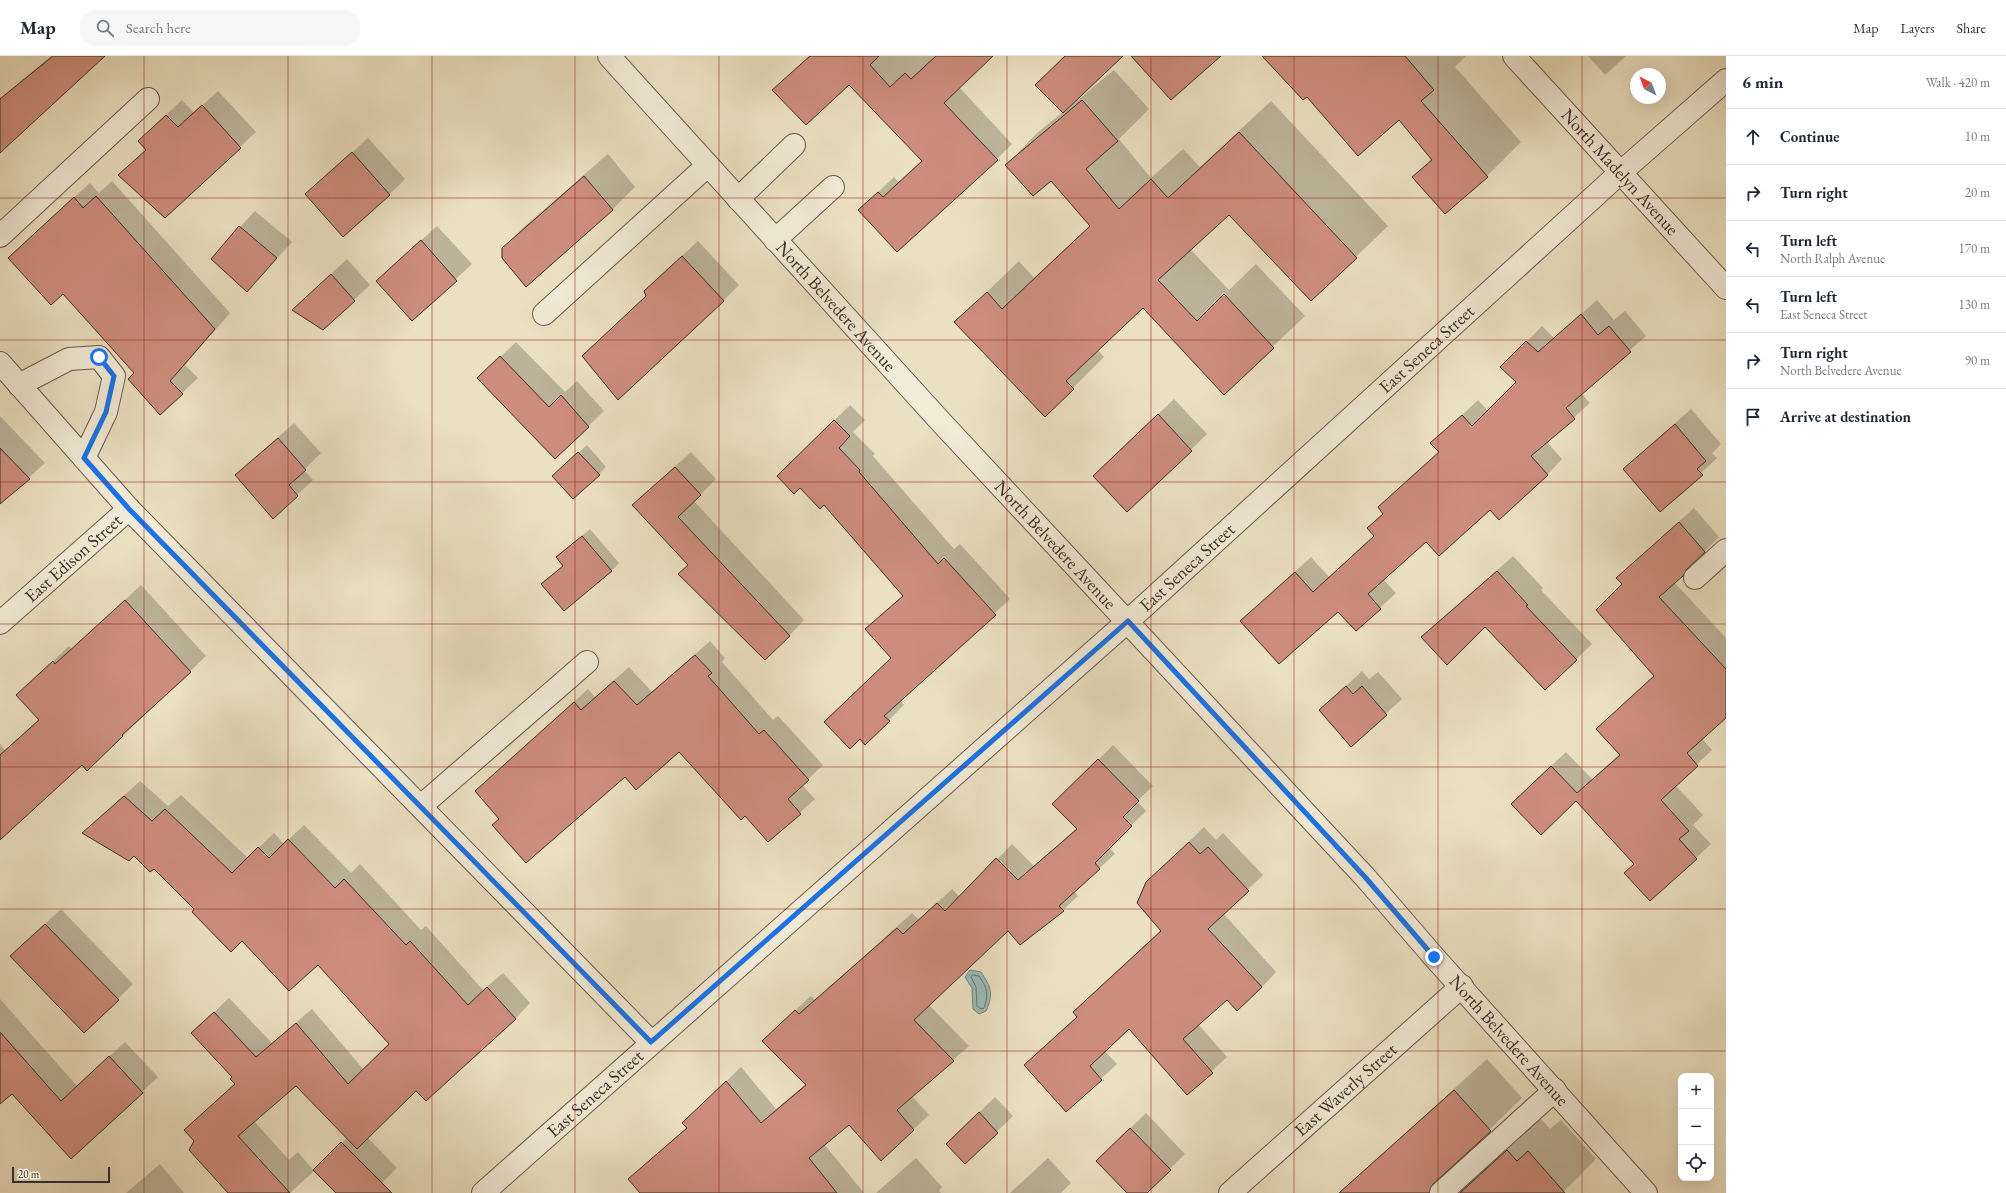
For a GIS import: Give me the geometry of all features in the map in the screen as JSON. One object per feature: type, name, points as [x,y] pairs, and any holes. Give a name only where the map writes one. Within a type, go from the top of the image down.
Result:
[{"type":"street","name":"North Belvedere Avenue","points":[[609,56],[941,422],[1365,877],[1434,957],[1462,986],[1646,1193]]},
{"type":"street","name":"North Madelyn Avenue","points":[[1514,56],[1726,288]]},
{"type":"street","name":"East Seneca Street","points":[[483,1193],[651,1042],[1128,621],[1620,173],[1726,80]]},
{"type":"street","points":[[0,236],[148,99]]},
{"type":"street","points":[[738,199],[794,145]]},
{"type":"street","points":[[544,314],[708,166]]},
{"type":"street","points":[[775,240],[833,187]]},
{"type":"street","points":[[19,385],[69,359],[99,357],[114,376],[106,412],[84,458]]},
{"type":"street","points":[[0,363],[129,509],[651,1042]]},
{"type":"street","name":"East Edison Street","points":[[0,624],[129,509]]},
{"type":"street","points":[[1695,578],[1726,550]]},
{"type":"street","points":[[421,806],[587,662]]},
{"type":"street","name":"East Waverly Street","points":[[1230,1193],[1462,986]]},
{"type":"street","points":[[1441,1193],[1555,1090]]},
{"type":"water","points":[[970,970],[981,972],[989,986],[991,995],[986,1011],[979,1014],[973,1009],[972,988],[965,977]]},
{"type":"building","points":[[53,56],[105,56],[0,153],[0,99]]},
{"type":"building","points":[[810,56],[879,56],[870,65],[890,87],[905,73],[911,79],[936,56],[993,56],[944,103],[998,160],[897,252],[858,210],[878,192],[883,197],[922,161],[849,85],[806,125],[772,90]]},
{"type":"building","points":[[1065,56],[1123,56],[1063,113],[1035,85]]},
{"type":"building","points":[[1131,56],[1221,56],[1171,100]]},
{"type":"building","points":[[1262,56],[1405,56],[1434,90],[1421,101],[1488,177],[1445,214],[1412,177],[1432,160],[1399,120],[1358,156],[1307,97],[1303,100]]},
{"type":"building","points":[[1082,100],[1118,141],[1086,169],[1119,209],[1151,179],[1168,198],[1239,132],[1357,258],[1311,301],[1229,215],[1158,280],[1197,321],[1224,294],[1274,348],[1224,395],[1143,308],[1066,381],[1074,389],[1045,417],[954,322],[987,292],[1002,309],[1090,226],[1051,181],[1033,196],[1005,165]]},
{"type":"building","points":[[202,105],[241,148],[165,218],[118,175],[146,150],[138,141],[166,115],[178,127]]},
{"type":"building","points":[[352,152],[390,195],[343,237],[305,194]]},
{"type":"building","points":[[584,176],[613,210],[526,287],[502,258],[502,248]]},
{"type":"building","points":[[96,196],[215,329],[170,381],[183,394],[160,415],[128,379],[134,373],[63,294],[51,305],[8,258],[74,197],[83,208]]},
{"type":"building","points":[[239,226],[277,258],[247,292],[211,259]]},
{"type":"building","points":[[421,240],[457,281],[412,321],[376,281]]},
{"type":"building","points":[[682,256],[724,301],[618,400],[582,356],[646,296],[644,291]]},
{"type":"building","points":[[331,274],[355,301],[323,330],[292,310]]},
{"type":"building","points":[[1581,314],[1598,335],[1609,326],[1631,352],[1566,408],[1575,419],[1531,456],[1548,475],[1499,520],[1490,510],[1439,556],[1426,542],[1368,594],[1381,609],[1356,631],[1338,612],[1279,664],[1240,621],[1295,572],[1313,592],[1374,536],[1367,528],[1383,514],[1378,507],[1439,452],[1430,443],[1462,415],[1472,426],[1516,382],[1500,367],[1526,341],[1538,352]]},
{"type":"building","points":[[500,356],[549,407],[561,395],[589,427],[555,459],[477,378]]},
{"type":"building","points":[[1158,414],[1192,451],[1127,512],[1093,476]]},
{"type":"building","points":[[834,420],[850,436],[839,448],[860,470],[859,472],[938,564],[944,558],[996,615],[884,716],[890,721],[865,745],[860,739],[850,749],[824,722],[891,658],[865,629],[903,596],[824,505],[820,509],[800,488],[794,494],[777,476]]},
{"type":"building","points":[[1675,424],[1706,461],[1697,469],[1703,475],[1660,512],[1623,469]]},
{"type":"building","points":[[278,438],[306,470],[289,485],[298,496],[273,519],[235,475]]},
{"type":"building","points":[[0,448],[30,479],[0,504]]},
{"type":"building","points":[[578,452],[600,475],[573,499],[552,476]]},
{"type":"building","points":[[675,467],[701,495],[678,517],[790,636],[765,660],[678,574],[688,565],[632,505]]},
{"type":"building","points":[[1679,522],[1705,552],[1687,569],[1683,576],[1659,597],[1726,669],[1726,718],[1687,753],[1698,766],[1661,800],[1689,831],[1679,839],[1697,859],[1650,901],[1624,873],[1634,864],[1576,801],[1541,835],[1511,804],[1551,766],[1577,793],[1620,755],[1596,729],[1654,676],[1596,610],[1622,584],[1616,578]]},
{"type":"building","points":[[582,536],[612,571],[564,611],[541,584],[563,566],[556,557]]},
{"type":"building","points":[[1497,571],[1528,605],[1526,606],[1577,660],[1545,690],[1485,627],[1447,665],[1421,637]]},
{"type":"building","points":[[125,600],[191,672],[122,735],[123,736],[87,771],[82,765],[0,840],[0,755],[39,720],[16,695],[53,661],[55,664]]},
{"type":"building","points":[[695,655],[712,673],[708,676],[759,734],[764,730],[809,780],[788,799],[801,814],[768,842],[745,816],[741,820],[679,752],[636,790],[625,777],[526,863],[492,825],[499,819],[475,791],[574,702],[581,710],[614,681],[637,705]]},
{"type":"building","points":[[1346,686],[1353,694],[1362,686],[1387,715],[1351,747],[1319,710]]},
{"type":"building","points":[[1098,759],[1139,801],[1123,817],[1132,826],[1095,863],[1100,869],[1059,906],[1064,911],[1020,945],[1008,931],[914,1020],[954,1061],[897,1110],[914,1130],[881,1161],[849,1125],[809,1158],[837,1193],[640,1193],[628,1179],[687,1128],[682,1123],[726,1081],[761,1123],[806,1085],[762,1041],[795,1010],[799,1014],[897,928],[903,934],[937,903],[945,911],[996,858],[1018,880],[1077,829],[1052,804]]},
{"type":"building","points":[[124,796],[152,821],[165,809],[232,873],[258,847],[269,858],[288,839],[335,888],[344,879],[406,945],[410,941],[468,1005],[487,987],[516,1019],[426,1101],[416,1091],[357,1149],[296,1086],[238,1136],[290,1193],[228,1193],[189,1150],[194,1141],[184,1130],[235,1084],[230,1079],[232,1077],[191,1033],[214,1012],[256,1057],[296,1023],[348,1084],[389,1044],[318,965],[289,991],[242,941],[231,952],[192,912],[194,909],[154,869],[150,872],[134,856],[129,861],[82,833]]},
{"type":"building","points":[[1189,842],[1200,854],[1208,847],[1249,891],[1208,929],[1262,987],[1237,1011],[1227,1000],[1183,1039],[1213,1073],[1187,1095],[1129,1029],[1090,1066],[1102,1080],[1066,1112],[1024,1065],[1077,1017],[1073,1012],[1161,931],[1137,903],[1146,882]]},
{"type":"building","points":[[45,924],[119,1000],[84,1033],[10,956]]},
{"type":"building","points":[[0,1032],[61,1101],[109,1056],[143,1093],[71,1159],[12,1094],[0,1104]]},
{"type":"building","points":[[1454,1090],[1491,1131],[1433,1184],[1429,1193],[1339,1193]]},
{"type":"building","points":[[979,1112],[998,1133],[965,1164],[946,1144]]},
{"type":"building","points":[[1130,1128],[1171,1170],[1147,1193],[1127,1193],[1096,1161]]},
{"type":"building","points":[[341,1142],[392,1193],[336,1193],[313,1170]]},
{"type":"building","points":[[1507,1150],[1517,1161],[1528,1151],[1565,1193],[1460,1193]]},
{"type":"route","points":[[99,357],[114,376],[106,412],[84,458],[129,509],[651,1042],[1128,621],[1365,877],[1434,957]]}]
